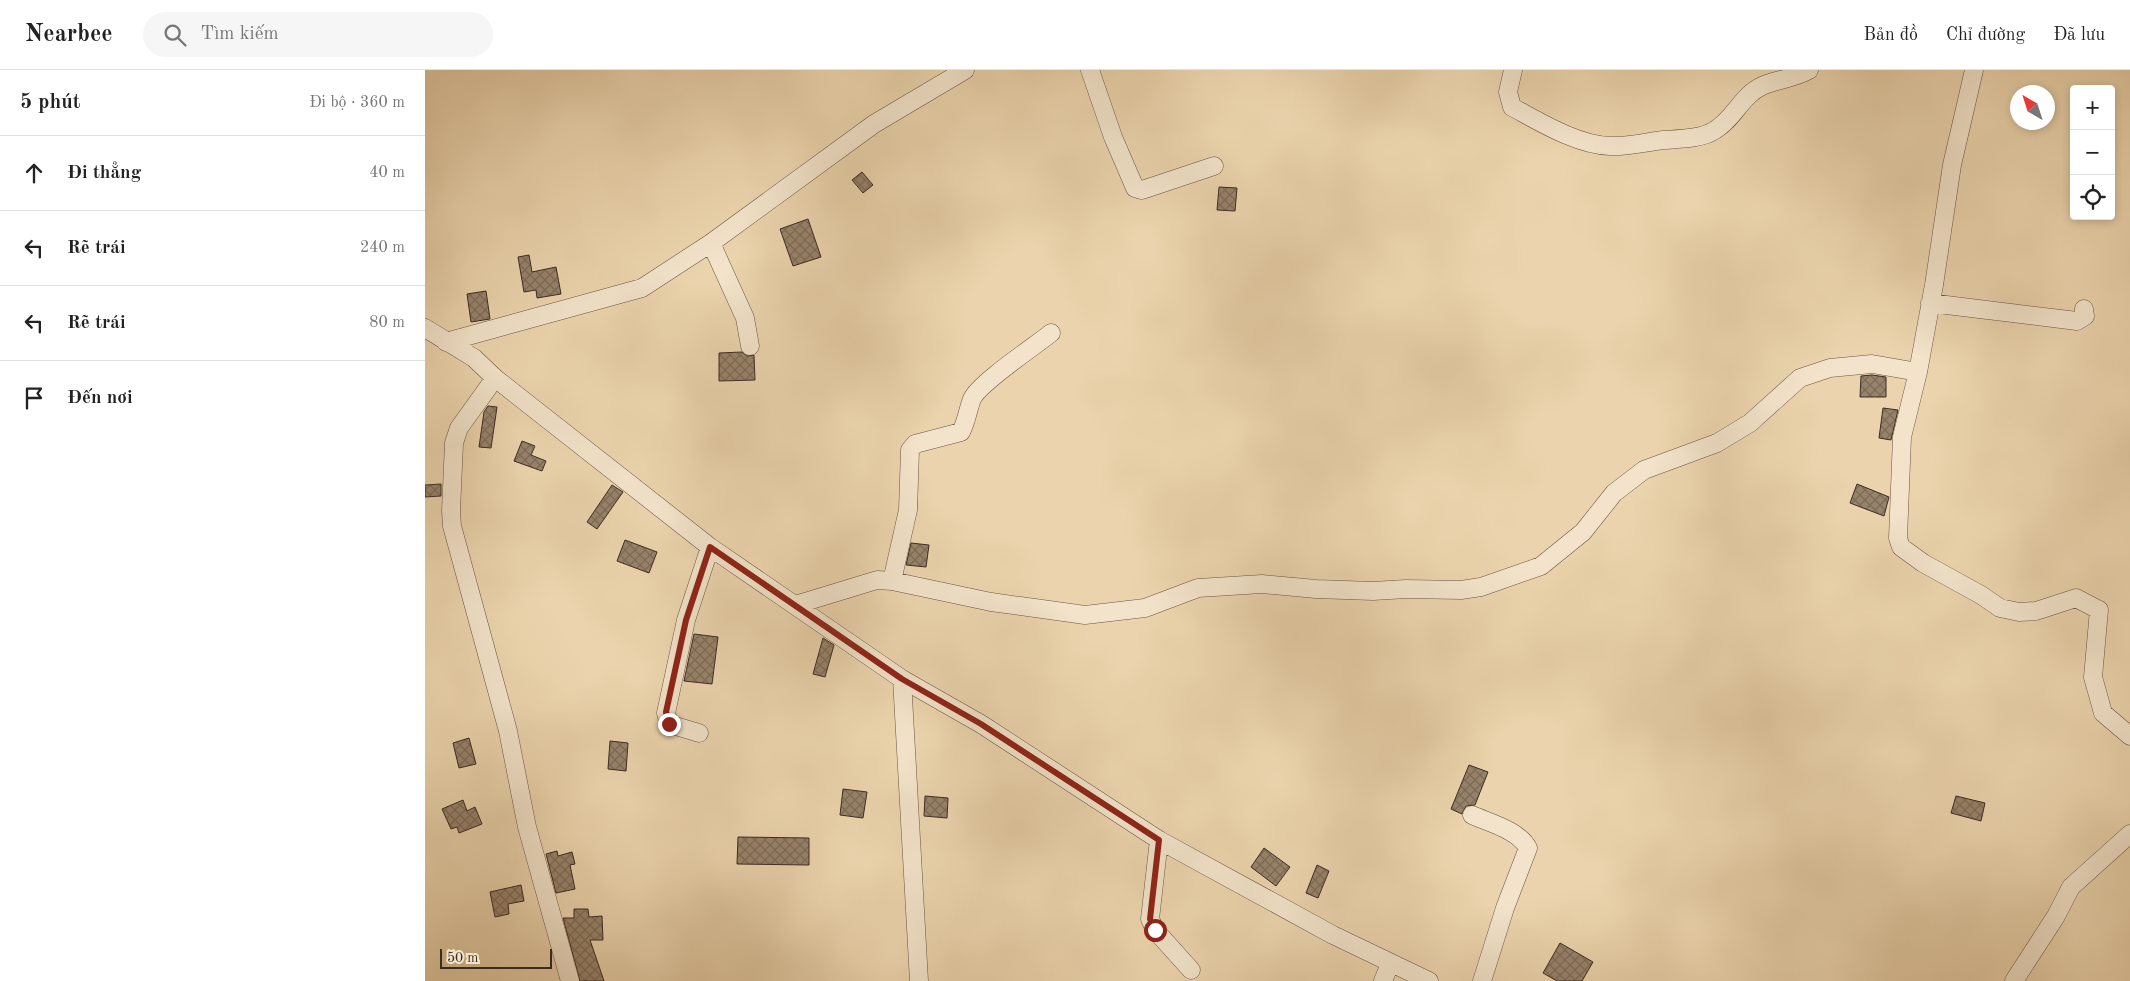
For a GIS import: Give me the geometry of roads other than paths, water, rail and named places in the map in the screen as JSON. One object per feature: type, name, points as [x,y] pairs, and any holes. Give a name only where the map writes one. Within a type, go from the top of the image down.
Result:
[{"type":"street","points":[[446,342],[642,288],[711,243],[874,124],[965,70]]},
{"type":"street","points":[[1090,70],[1113,137],[1135,188],[1142,190],[1214,166]]},
{"type":"street","points":[[1513,70],[1509,92],[1512,107],[1545,126],[1589,142],[1611,147],[1686,138],[1714,131],[1725,123],[1742,102],[1762,86],[1796,77],[1809,70]]},
{"type":"street","points":[[1974,70],[1952,165],[1918,372],[1903,437],[1898,538],[1901,547],[1923,563],[1981,595],[1999,608],[2019,612],[2036,611],[2076,598],[2099,610],[2093,677],[2103,714],[2130,736]]},
{"type":"street","points":[[711,243],[745,318],[751,346]]},
{"type":"street","points":[[1930,304],[2077,321],[2085,316],[2084,309]]},
{"type":"street","points":[[425,328],[474,358],[495,378],[710,547],[902,679],[981,724],[1159,840],[1333,935],[1390,964],[1429,981]]},
{"type":"street","points":[[892,581],[908,510],[910,450],[915,444],[961,432],[968,419],[973,398],[984,385],[1051,333]]},
{"type":"street","points":[[795,605],[877,580],[892,581],[991,602],[1085,615],[1145,608],[1198,588],[1262,584],[1316,589],[1373,590],[1461,590],[1481,587],[1541,566],[1583,532],[1614,493],[1644,470],[1717,443],[1750,423],[1799,378],[1830,368],[1872,364],[1918,372]]},
{"type":"street","points":[[495,378],[459,428],[456,436],[452,484],[452,526],[508,731],[527,826],[570,981]]},
{"type":"street","points":[[699,733],[669,724],[666,712],[686,620],[710,547]]},
{"type":"street","points":[[902,679],[919,981]]},
{"type":"street","points":[[1472,815],[1516,835],[1524,840],[1528,848],[1505,908],[1482,981]]},
{"type":"street","points":[[2014,981],[2056,916],[2071,887],[2130,834]]},
{"type":"street","points":[[1159,840],[1150,919],[1155,930],[1191,970]]},
{"type":"street","points":[[1383,981],[1390,964]]}]
